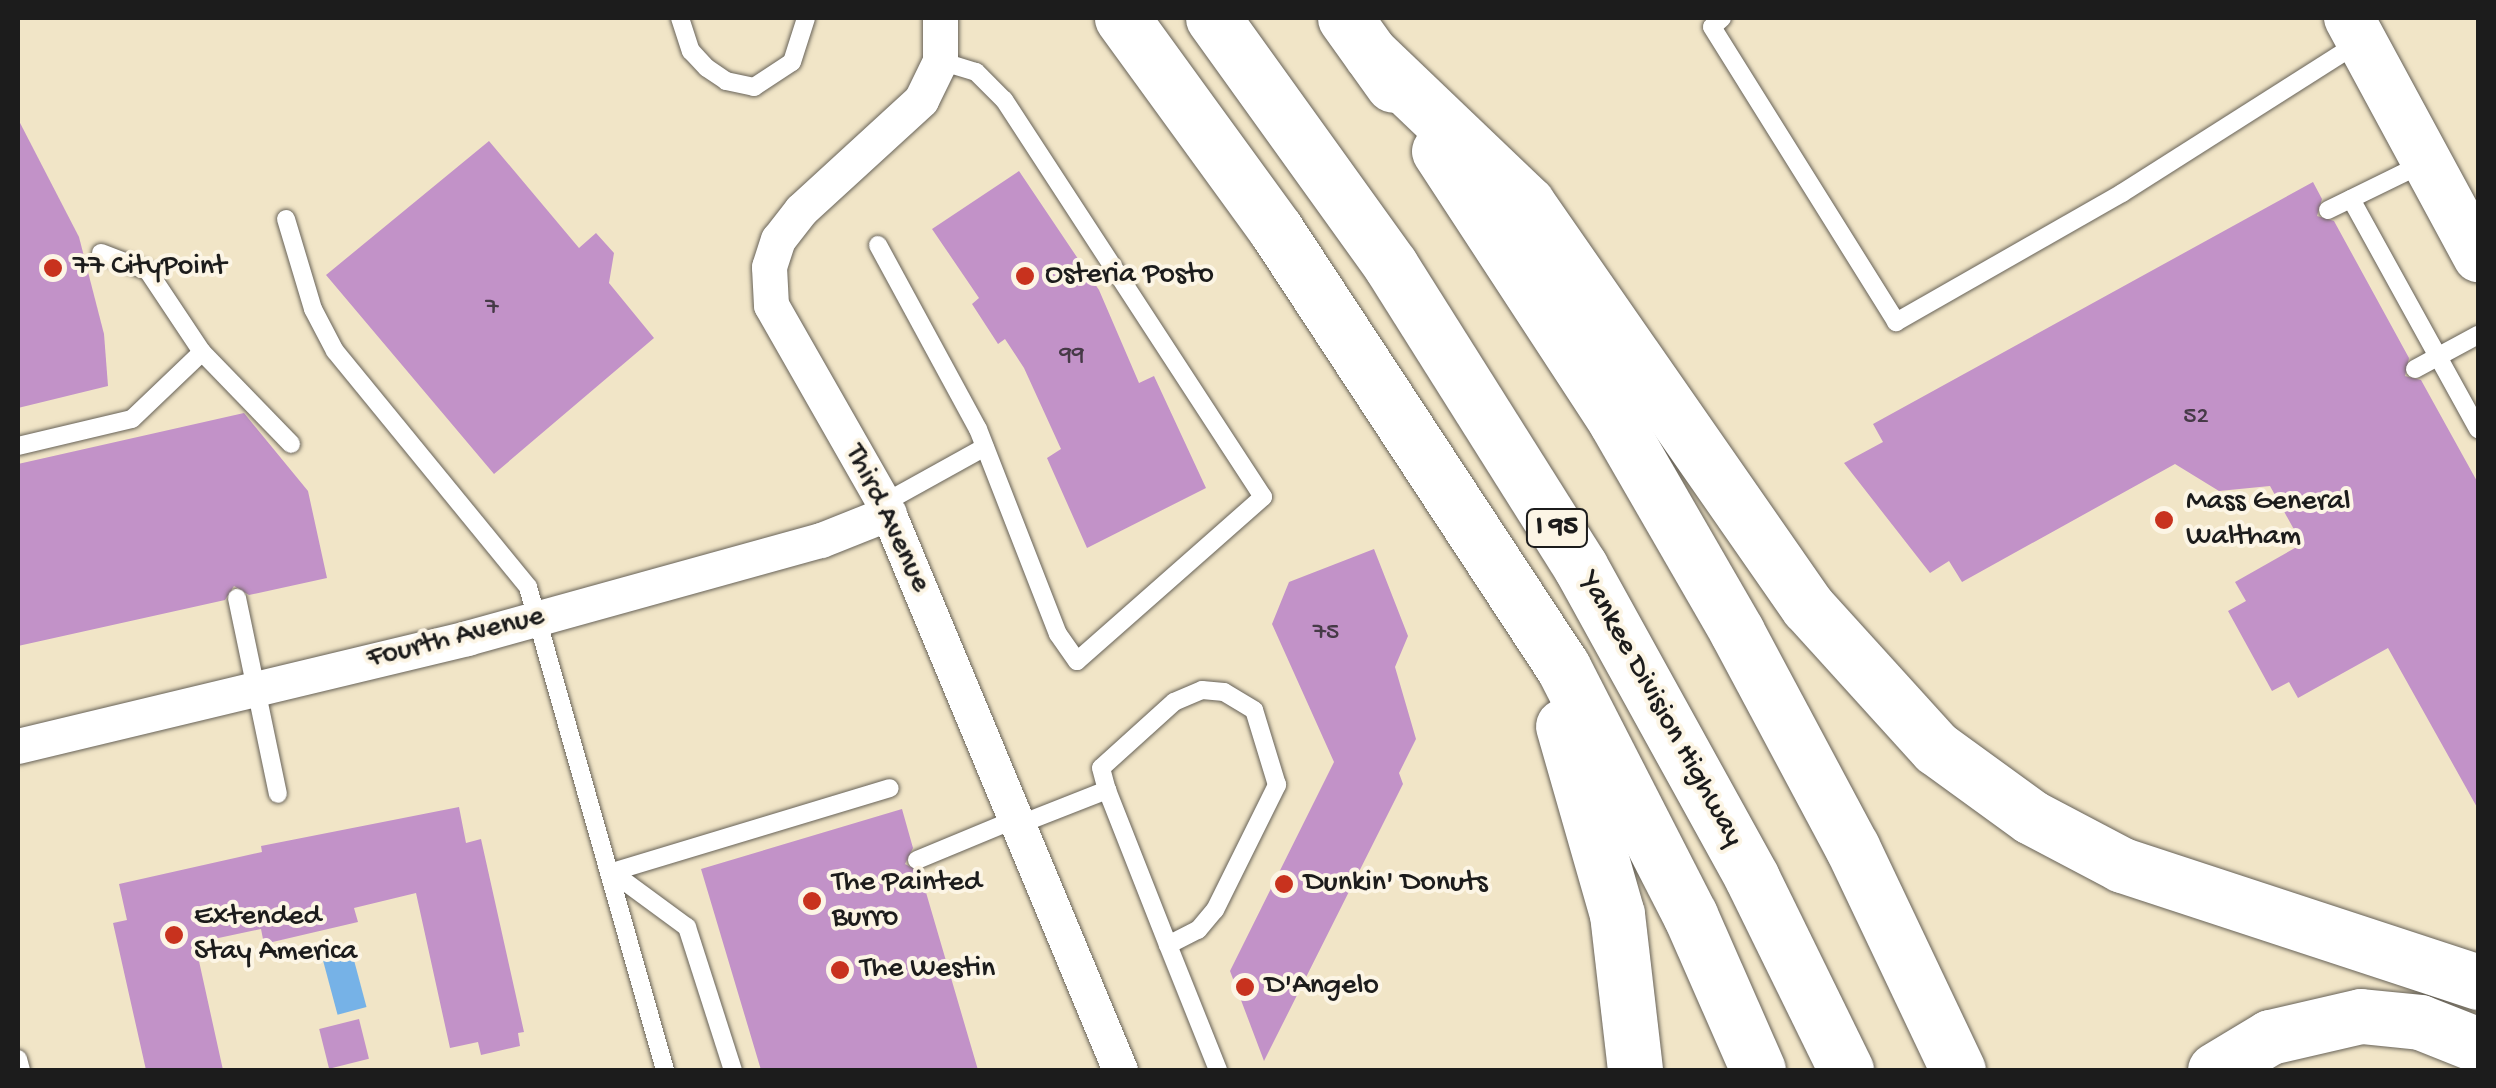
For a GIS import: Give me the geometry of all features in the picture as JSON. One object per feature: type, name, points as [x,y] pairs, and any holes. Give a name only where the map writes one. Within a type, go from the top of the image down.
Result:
[{"type":"highway","points":[[1122,18],[1285,242],[1563,667],[1637,804],[1758,1070]]},
{"type":"highway","name":"Yankee Division Highway","points":[[1213,18],[1381,252],[1553,522],[1696,772],[1846,1070]]},
{"type":"highway","points":[[1358,36],[1526,203],[1808,607],[1936,748],[2031,817],[2122,865],[2478,982]]},
{"type":"highway","points":[[1358,36],[1551,318],[1676,524],[1852,846],[1958,1070]]},
{"type":"highway","points":[[1500,576],[1568,738],[1597,828],[1628,971],[1635,1070]]},
{"type":"highway","points":[[2215,1070],[2270,1037],[2361,1016],[2420,1022],[2478,1045]]},
{"type":"street","name":"Third Avenue","points":[[940,18],[940,61],[912,111],[800,210],[778,239],[769,267],[778,326],[887,508],[1120,1070]]},
{"type":"street","points":[[2355,30],[2476,245]]},
{"type":"street","name":"Fourth Avenue","points":[[18,746],[536,619],[820,540],[887,508]]},
{"type":"lane","points":[[680,18],[690,51],[707,68],[726,82],[754,87],[792,62],[806,18]]},
{"type":"lane","points":[[1722,18],[1712,27],[1896,322],[2122,192],[2355,30]]},
{"type":"lane","points":[[878,245],[986,447],[1058,634],[1078,661],[1263,497],[1004,100],[976,72],[940,61]]},
{"type":"lane","points":[[2328,210],[2427,161]]},
{"type":"lane","points":[[2351,198],[2478,429]]},
{"type":"lane","points":[[286,219],[328,338],[520,572],[612,872],[665,1070]]},
{"type":"lane","points":[[101,253],[148,270],[202,352],[291,444]]},
{"type":"lane","points":[[2416,369],[2478,335]]},
{"type":"lane","points":[[18,446],[132,419],[202,352]]},
{"type":"lane","points":[[887,508],[986,447]]},
{"type":"lane","points":[[237,598],[278,794]]},
{"type":"lane","points":[[1168,945],[1198,930],[1215,910],[1277,785],[1254,710],[1244,698],[1224,692],[1182,696],[1106,760],[1101,773],[1168,945],[1218,1070]]},
{"type":"lane","points":[[612,872],[890,788]]},
{"type":"lane","points":[[917,860],[1107,790]]},
{"type":"lane","points":[[612,872],[688,927],[733,1070]]},
{"type":"lane","points":[[18,1059],[20,1070]]},
{"type":"water","points":[[351,949],[367,1007],[338,1015],[322,957]]},
{"type":"building","name":"77 CityPoint","points":[[18,119],[79,237],[104,334],[108,386],[18,408]]},
{"type":"building","points":[[489,141],[579,248],[596,233],[614,253],[609,283],[654,338],[494,474],[326,275]]},
{"type":"building","points":[[1019,171],[1099,290],[1139,383],[1154,376],[1206,488],[1087,548],[1047,458],[1061,449],[1024,368],[1005,339],[998,344],[972,304],[979,298],[932,229]]},
{"type":"building","points":[[2313,182],[2322,199],[2317,216],[2334,221],[2409,358],[2405,376],[2421,380],[2478,483],[2478,809],[2388,648],[2298,698],[2289,682],[2272,691],[2228,611],[2246,601],[2235,582],[2302,544],[2270,486],[2219,491],[2175,464],[1962,582],[1949,561],[1930,573],[1844,463],[1883,442],[1873,424]]},
{"type":"building","points":[[244,413],[308,491],[327,578],[249,595],[234,586],[225,600],[18,646],[18,464]]},
{"type":"building","points":[[1374,549],[1408,636],[1395,667],[1416,739],[1399,773],[1403,784],[1264,1061],[1230,971],[1334,762],[1272,624],[1289,582]]},
{"type":"building","name":"Extended Stay America","points":[[459,807],[466,843],[481,839],[524,1032],[518,1033],[520,1046],[481,1055],[478,1042],[450,1048],[416,893],[354,908],[358,922],[264,944],[261,929],[195,943],[223,1070],[146,1070],[113,923],[127,920],[119,884],[262,852],[261,846]]},
{"type":"building","name":"The Westin","points":[[902,809],[913,848],[905,864],[920,872],[978,1070],[761,1070],[701,869]]},
{"type":"building","points":[[359,1019],[369,1059],[329,1069],[319,1029]]},
{"type":"place","name":"77 CityPoint","points":[[53,268]]},
{"type":"place","name":"Osteria Posto","points":[[1025,276]]},
{"type":"place","name":"Mass General Waltham","points":[[2164,520]]},
{"type":"place","name":"Dunkin' Donuts","points":[[1284,884]]},
{"type":"place","name":"The Painted Burro","points":[[812,901]]},
{"type":"place","name":"Extended Stay America","points":[[174,935]]},
{"type":"place","name":"The Westin","points":[[840,970]]},
{"type":"place","name":"D'Angelo","points":[[1245,987]]}]
